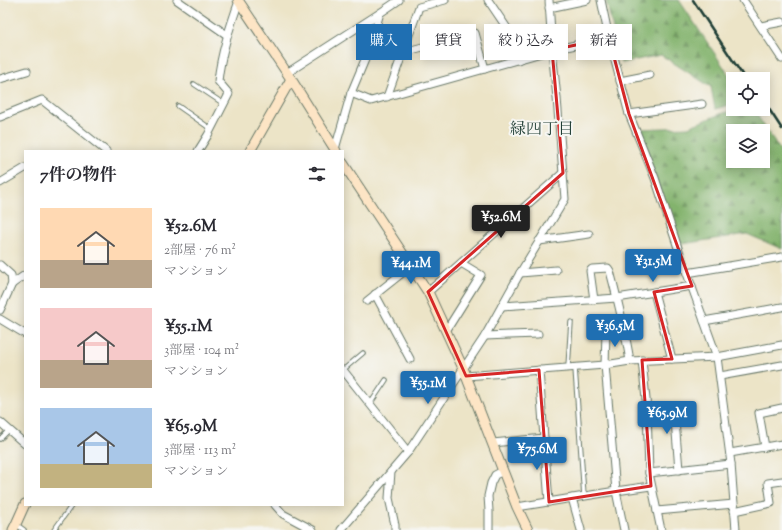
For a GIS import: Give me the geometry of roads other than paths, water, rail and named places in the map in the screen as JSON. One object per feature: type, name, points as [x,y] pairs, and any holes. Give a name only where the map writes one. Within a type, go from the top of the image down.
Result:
[{"type":"street","points":[[177,0],[227,35]]},
{"type":"street","points":[[199,150],[229,94],[218,81],[227,35],[238,0]]},
{"type":"street","points":[[238,0],[336,150]]},
{"type":"street","points":[[251,150],[289,76],[399,0]]},
{"type":"street","points":[[412,29],[419,8],[445,0]]},
{"type":"street","points":[[488,0],[505,24]]},
{"type":"street","points":[[549,0],[550,24]]},
{"type":"street","points":[[549,8],[587,0]]},
{"type":"street","points":[[601,0],[606,24]]},
{"type":"street","points":[[743,0],[782,59]]},
{"type":"street","points":[[336,150],[351,93],[369,50],[380,13]]},
{"type":"street","points":[[761,26],[782,22]]},
{"type":"street","points":[[412,50],[475,33],[485,69]]},
{"type":"street","points":[[774,46],[782,45]]},
{"type":"street","points":[[387,97],[401,60]]},
{"type":"street","points":[[351,93],[371,101],[518,60]]},
{"type":"street","points":[[341,530],[408,452],[465,372],[520,273],[565,199],[553,60]]},
{"type":"street","points":[[615,60],[629,114],[655,178],[680,254],[717,357],[730,453],[736,530]]},
{"type":"street","points":[[0,80],[27,70]]},
{"type":"street","points":[[620,80],[650,75]]},
{"type":"street","points":[[0,117],[42,100],[105,150]]},
{"type":"street","points":[[629,114],[702,104]]},
{"type":"street","points":[[344,165],[428,292],[465,372],[517,507],[528,530]]},
{"type":"street","points":[[0,183],[24,169]]},
{"type":"street","points":[[428,292],[563,173]]},
{"type":"street","points":[[540,241],[589,234]]},
{"type":"street","points":[[637,262],[680,254]]},
{"type":"street","points":[[687,273],[782,257]]},
{"type":"street","points":[[446,331],[481,275],[461,263]]},
{"type":"street","points":[[0,264],[10,275],[12,284]]},
{"type":"street","points":[[366,301],[411,266]]},
{"type":"street","points":[[594,300],[590,271],[592,269],[608,268],[625,331],[630,361]]},
{"type":"street","points":[[520,273],[556,270]]},
{"type":"street","points":[[0,310],[12,284],[24,276]]},
{"type":"street","points":[[502,306],[617,298],[692,286]]},
{"type":"street","points":[[654,292],[672,359]]},
{"type":"street","points":[[375,294],[410,359]]},
{"type":"street","points":[[704,321],[782,307]]},
{"type":"street","points":[[0,319],[24,333]]},
{"type":"street","points":[[624,530],[616,491],[605,365],[606,332],[625,331]]},
{"type":"street","points":[[485,336],[538,334]]},
{"type":"street","points":[[465,372],[540,370],[605,365],[642,360],[717,357],[782,345]]},
{"type":"street","points":[[642,360],[647,409],[649,473],[661,530]]},
{"type":"street","points":[[720,376],[782,365]]},
{"type":"street","points":[[540,370],[549,502]]},
{"type":"street","points":[[344,371],[408,452]]},
{"type":"street","points":[[647,409],[674,408],[679,470]]},
{"type":"street","points":[[765,447],[759,413],[782,408]]},
{"type":"street","points":[[0,422],[24,443]]},
{"type":"street","points":[[493,443],[544,438]]},
{"type":"street","points":[[730,453],[782,444]]},
{"type":"street","points":[[649,473],[731,464]]},
{"type":"street","points":[[489,530],[490,511],[488,496],[491,483],[495,476],[503,471]]},
{"type":"street","points":[[391,472],[388,498],[396,530]]},
{"type":"street","points":[[657,511],[734,507],[771,503],[768,483],[782,480]]},
{"type":"street","points":[[517,507],[651,486]]},
{"type":"street","points":[[572,498],[581,530]]},
{"type":"street","points":[[14,527],[24,506]]},
{"type":"street","points":[[277,506],[283,514],[312,530]]},
{"type":"lane","points":[[194,84],[224,104]]},
{"type":"lane","points":[[178,106],[211,129]]},
{"type":"lane","points":[[571,322],[572,368],[584,496]]},
{"type":"lane","points":[[344,369],[363,353]]},
{"type":"lane","points":[[370,404],[386,380]]},
{"type":"lane","points":[[0,438],[9,430]]},
{"type":"lane","points":[[54,530],[71,506]]},
{"type":"lane","points":[[14,527],[24,530]]},
{"type":"railway","points":[[693,0],[740,72]]},
{"type":"railway","points":[[770,111],[782,129]]},
{"type":"district","name":"緑四丁目","points":[[542,130]]}]
